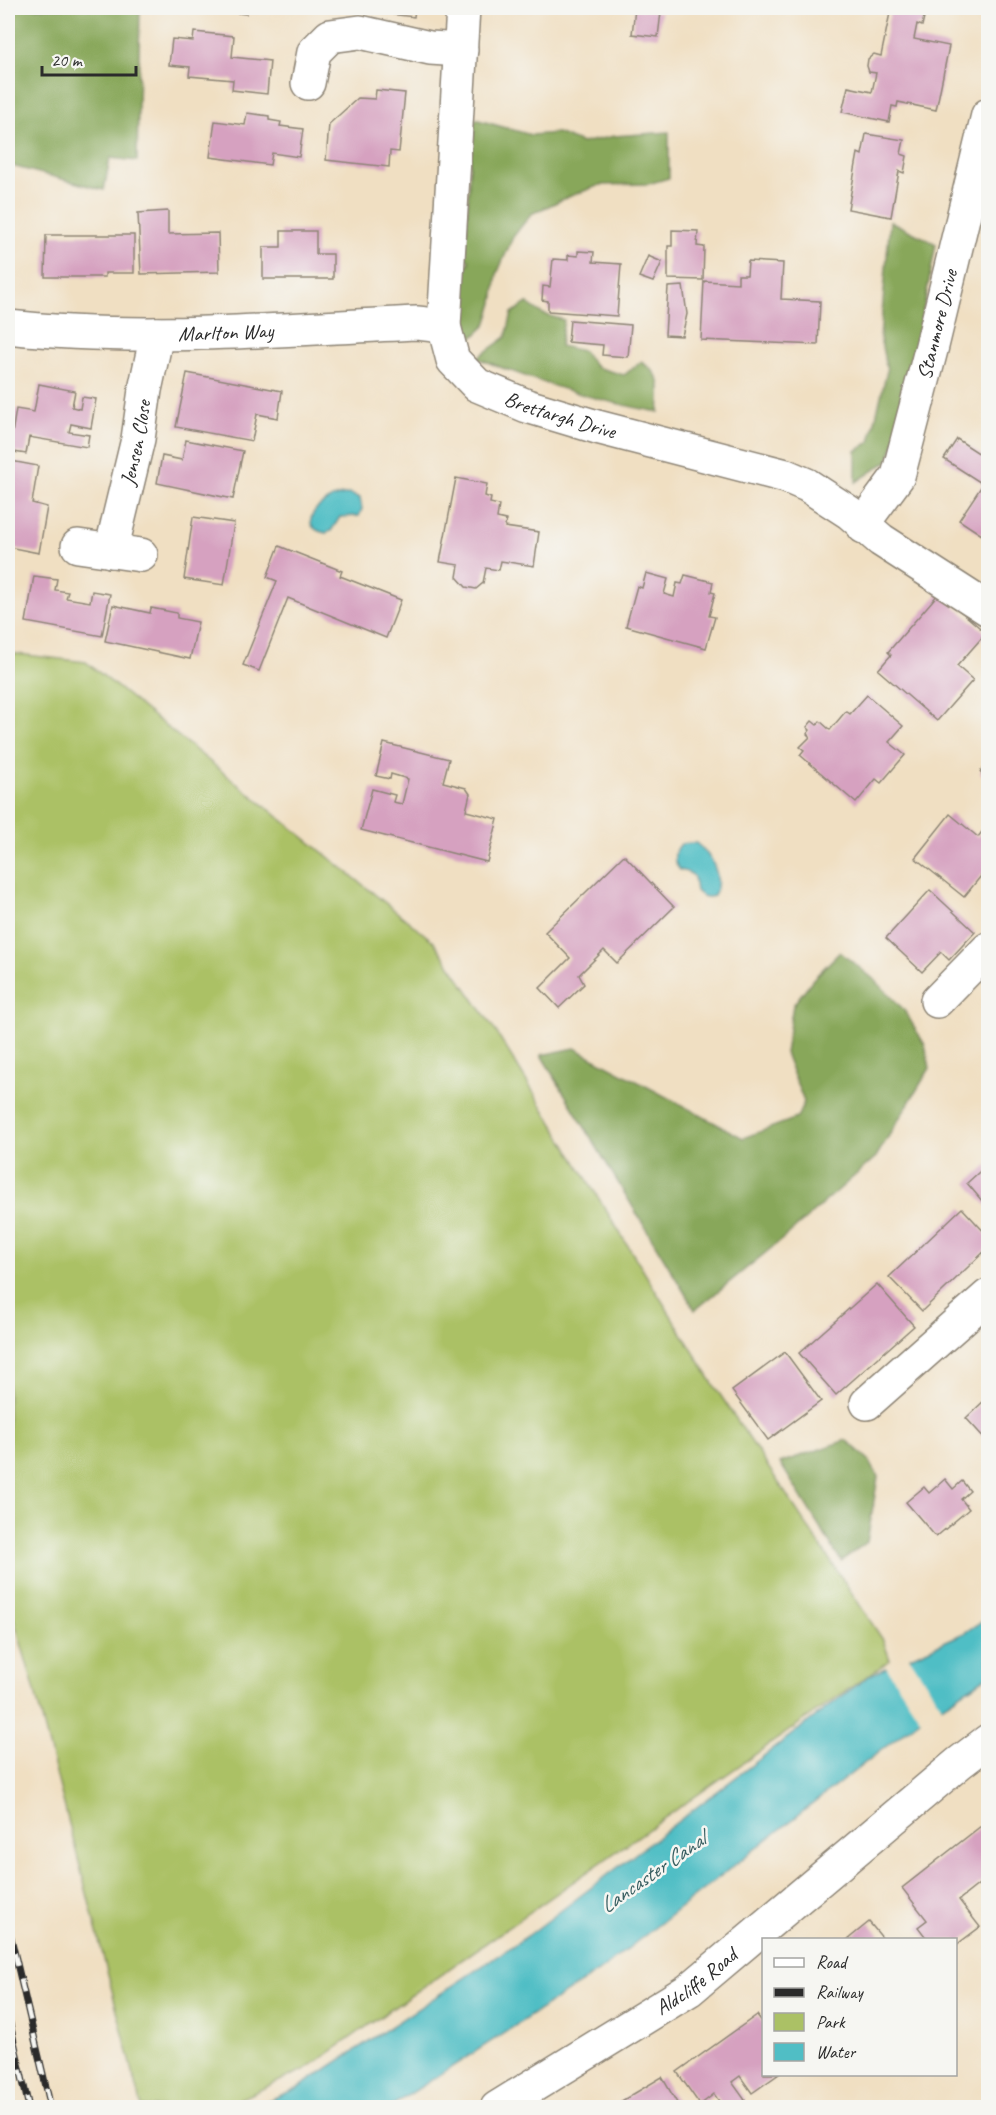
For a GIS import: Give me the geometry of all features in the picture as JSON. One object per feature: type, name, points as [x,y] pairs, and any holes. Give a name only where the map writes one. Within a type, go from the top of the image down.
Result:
[{"type":"street","name":"Brettargh Drive","points":[[463,8],[444,326],[453,360],[477,385],[527,406],[597,427],[786,476],[807,485],[842,507],[881,540],[988,609]]},
{"type":"street","points":[[308,83],[314,51],[330,36],[360,32],[430,48],[461,50]]},
{"type":"street","name":"Stanmore Drive","points":[[864,527],[870,514],[898,476],[988,115]]},
{"type":"street","name":"Marlton Way","points":[[8,327],[52,332],[158,334],[417,323],[444,326]]},
{"type":"street","name":"Jensen Close","points":[[78,546],[126,553],[145,390],[158,334]]},
{"type":"street","points":[[937,1001],[988,949]]},
{"type":"street","points":[[867,1402],[988,1296]]},
{"type":"street","name":"Aldcliffe Road","points":[[497,2108],[689,1990],[952,1768],[988,1741]]},
{"type":"green space","points":[[8,8],[140,8],[137,161],[110,158],[104,190],[8,165]]},
{"type":"green space","points":[[475,119],[531,135],[557,133],[582,143],[614,136],[669,132],[669,178],[648,184],[600,185],[531,214],[513,237],[497,274],[493,303],[486,325],[470,340],[461,326],[465,264],[469,264],[469,260],[465,258]]},
{"type":"green space","points":[[890,221],[936,244],[902,422],[888,461],[856,482],[856,451],[870,442],[887,371],[880,337]]},
{"type":"green space","points":[[527,303],[543,314],[564,320],[560,346],[583,351],[596,367],[624,375],[641,362],[648,367],[654,372],[659,383],[659,412],[566,390],[477,358],[506,337],[512,313]]},
{"type":"green space","points":[[8,653],[86,662],[434,942],[495,1030],[715,1387],[883,1640],[890,1660],[306,2069],[222,2107],[142,2107],[33,1684],[8,1599]]},
{"type":"green space","points":[[840,952],[876,981],[904,1010],[925,1045],[930,1068],[876,1157],[785,1237],[695,1310],[541,1055],[575,1048],[743,1138],[797,1118],[804,1102],[785,1053],[793,1005],[813,979]]},
{"type":"green space","points":[[846,1440],[869,1460],[878,1477],[867,1542],[841,1561],[780,1463]]},
{"type":"water","points":[[350,494],[360,498],[362,509],[359,516],[340,517],[331,531],[326,533],[313,527],[311,518],[321,505],[335,497]]},
{"type":"water","points":[[696,843],[707,854],[717,874],[718,881],[714,896],[704,897],[698,893],[694,876],[680,870],[676,863],[675,854],[681,844]]},
{"type":"water","name":"Lancaster Canal","points":[[988,1617],[988,1676],[921,1719],[598,1972],[390,2107],[250,2108],[298,2088],[529,1935],[870,1675],[964,1633]]},
{"type":"pier","points":[[908,1655],[943,1708],[922,1722],[885,1665]]},
{"type":"building","points":[[210,8],[247,8],[246,14],[209,10]]},
{"type":"building","points":[[383,8],[415,8],[414,17],[382,13]]},
{"type":"building","points":[[891,8],[926,8],[922,26],[917,24],[914,39],[949,46],[936,110],[898,102],[897,107],[892,106],[889,122],[842,112],[848,87],[872,92],[876,73],[869,72],[868,59],[874,54],[881,56]]},
{"type":"building","points":[[635,9],[661,12],[658,37],[632,34]]},
{"type":"building","points":[[194,32],[234,36],[232,57],[270,61],[267,94],[232,90],[233,80],[189,76],[190,67],[169,65],[172,39],[193,41]]},
{"type":"building","points":[[376,90],[405,93],[399,152],[390,151],[389,167],[326,160],[329,124],[358,98],[375,99]]},
{"type":"building","points":[[247,113],[269,116],[269,120],[281,122],[280,126],[303,129],[299,157],[272,153],[270,165],[210,157],[215,121],[245,125]]},
{"type":"building","points":[[866,134],[904,140],[901,154],[907,156],[904,173],[899,171],[891,217],[848,209],[858,153],[862,155]]},
{"type":"building","points":[[8,207],[12,208],[9,227],[8,226]]},
{"type":"building","points":[[168,211],[168,234],[218,233],[219,272],[141,274],[138,213]]},
{"type":"building","points":[[672,230],[698,231],[697,246],[704,247],[703,280],[668,279],[668,246],[672,246]]},
{"type":"building","points":[[281,231],[316,231],[316,254],[333,254],[333,279],[263,279],[263,247],[281,247]]},
{"type":"building","points":[[46,235],[134,235],[134,273],[105,273],[105,277],[45,277]]},
{"type":"building","points":[[578,251],[594,252],[593,262],[621,264],[617,316],[548,311],[548,301],[542,300],[543,286],[550,287],[553,259],[568,260],[568,255],[578,256]]},
{"type":"building","points":[[648,256],[662,262],[653,282],[639,277]]},
{"type":"building","points":[[748,261],[783,263],[781,299],[820,301],[818,345],[701,340],[704,281],[738,283],[738,275],[747,275]]},
{"type":"building","points":[[683,286],[687,314],[682,336],[665,335],[668,287]]},
{"type":"building","points":[[570,320],[631,325],[628,357],[602,355],[603,345],[568,342]]},
{"type":"building","points":[[187,373],[282,391],[278,418],[257,414],[252,441],[176,427]]},
{"type":"building","points":[[39,384],[75,391],[72,407],[80,409],[82,397],[96,399],[91,428],[71,424],[69,432],[89,435],[87,447],[29,437],[26,454],[8,451],[8,433],[12,434],[16,409],[34,412]]},
{"type":"building","points":[[957,439],[983,456],[985,453],[988,455],[988,539],[959,520],[983,484],[944,459]]},
{"type":"building","points":[[186,440],[243,451],[233,499],[157,483],[162,456],[182,460]]},
{"type":"building","points":[[11,461],[38,466],[32,503],[47,507],[39,553],[8,547],[8,481]]},
{"type":"building","points":[[456,478],[487,484],[485,496],[491,498],[490,503],[499,505],[497,518],[506,520],[505,527],[539,532],[534,566],[501,561],[499,570],[486,568],[483,583],[476,589],[466,587],[457,577],[459,565],[440,562]]},
{"type":"building","points":[[193,517],[234,523],[224,585],[184,579]]},
{"type":"building","points":[[279,546],[342,571],[340,576],[401,600],[386,638],[288,598],[259,671],[243,665],[277,581],[267,577]]},
{"type":"building","points":[[646,573],[668,579],[664,594],[674,597],[677,583],[682,584],[685,575],[713,582],[711,592],[715,593],[709,616],[715,617],[706,648],[626,626],[637,586],[642,588]]},
{"type":"building","points":[[34,576],[57,579],[55,590],[68,592],[66,598],[90,602],[92,591],[110,594],[102,636],[26,622]]},
{"type":"building","points":[[939,593],[986,633],[957,666],[973,680],[937,721],[878,670],[891,655],[888,652]]},
{"type":"building","points":[[113,605],[150,613],[151,608],[177,613],[177,618],[198,622],[190,659],[105,641]]},
{"type":"building","points":[[867,695],[903,726],[889,742],[905,755],[881,783],[876,779],[856,803],[800,755],[804,750],[800,747],[810,737],[807,734],[810,730],[807,727],[812,721],[817,725],[820,721],[830,730],[846,711],[850,714]]},
{"type":"building","points":[[384,743],[449,759],[443,782],[466,788],[470,794],[466,811],[498,819],[487,862],[361,830],[372,789],[395,795],[393,802],[402,804],[408,779],[391,774],[390,779],[376,776]]},
{"type":"building","points":[[988,764],[988,781],[980,772]]},
{"type":"building","points":[[950,814],[978,837],[988,824],[988,873],[985,871],[964,897],[915,858]]},
{"type":"building","points":[[624,855],[674,907],[617,963],[604,950],[579,975],[584,984],[559,1008],[540,988],[570,958],[545,932]]},
{"type":"building","points":[[930,890],[975,932],[949,960],[941,952],[922,972],[886,938]]},
{"type":"building","points":[[988,1164],[988,1208],[967,1183]]},
{"type":"building","points":[[962,1208],[988,1236],[988,1248],[922,1311],[889,1277]]},
{"type":"building","points":[[877,1284],[914,1326],[836,1395],[799,1353]]},
{"type":"building","points":[[785,1352],[821,1401],[768,1440],[732,1391]]},
{"type":"building","points":[[988,1397],[988,1442],[966,1418]]},
{"type":"building","points":[[945,1479],[953,1489],[962,1481],[970,1491],[961,1499],[969,1509],[936,1537],[906,1502],[924,1487],[929,1493]]},
{"type":"building","points":[[981,1826],[988,1835],[988,1877],[959,1900],[980,1927],[957,1944],[957,1938],[926,1938],[918,1927],[927,1920],[902,1888]]},
{"type":"building","points":[[869,1922],[882,1938],[849,1938]]},
{"type":"building","points":[[757,2015],[762,2021],[762,2076],[776,2076],[752,2093],[740,2076],[732,2082],[745,2100],[735,2108],[724,2108],[714,2094],[700,2105],[677,2072]]},
{"type":"building","points":[[662,2077],[680,2108],[610,2108],[625,2099]]},
{"type":"railway","points":[[8,1925],[51,2108]]},
{"type":"railway","points":[[8,2015],[29,2108]]}]
